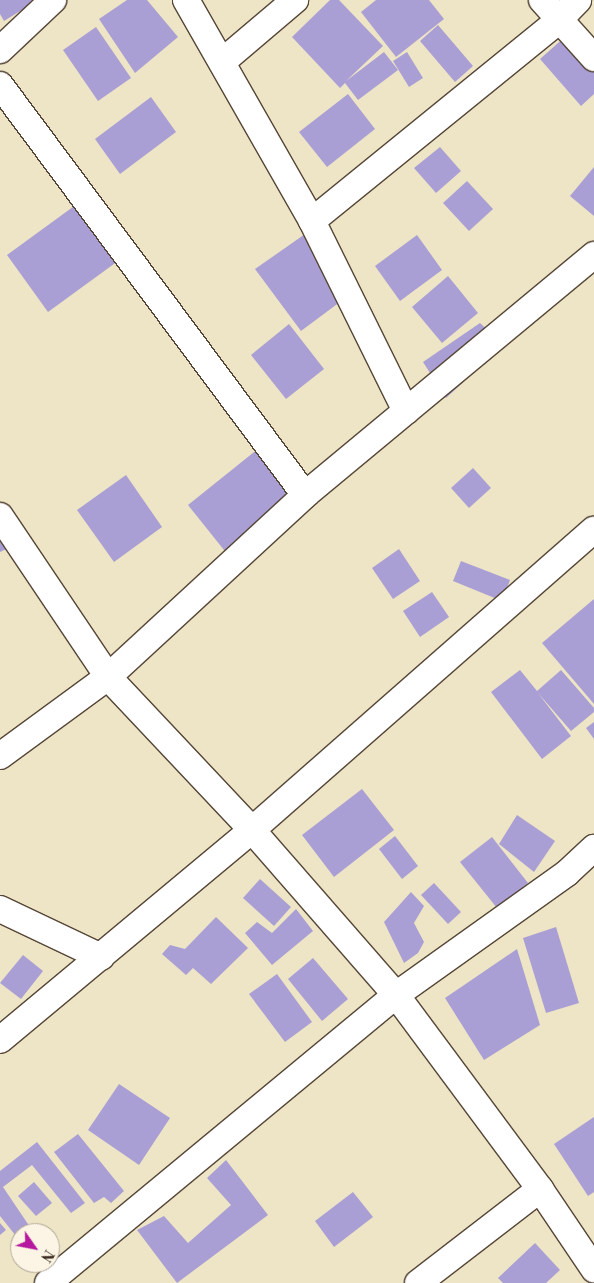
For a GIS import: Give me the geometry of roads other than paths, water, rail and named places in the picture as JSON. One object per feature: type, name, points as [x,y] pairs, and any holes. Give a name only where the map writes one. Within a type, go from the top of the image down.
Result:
[{"type":"street","points":[[0,50],[53,0]]},
{"type":"street","points":[[186,0],[312,221],[406,411]]},
{"type":"street","points":[[222,62],[295,0]]},
{"type":"street","points":[[542,0],[558,21],[594,58]]},
{"type":"street","points":[[312,221],[558,21],[578,0]]},
{"type":"street","points":[[0,85],[305,495]]},
{"type":"street","points":[[0,756],[108,677],[305,495],[594,255]]},
{"type":"street","points":[[0,516],[108,677],[252,830],[396,995],[540,1189],[594,1269]]},
{"type":"street","points":[[0,1040],[252,830],[594,530]]},
{"type":"street","points":[[48,1283],[396,995],[567,873],[594,848]]},
{"type":"street","points":[[0,909],[101,957]]},
{"type":"street","points":[[418,1283],[540,1189]]}]
